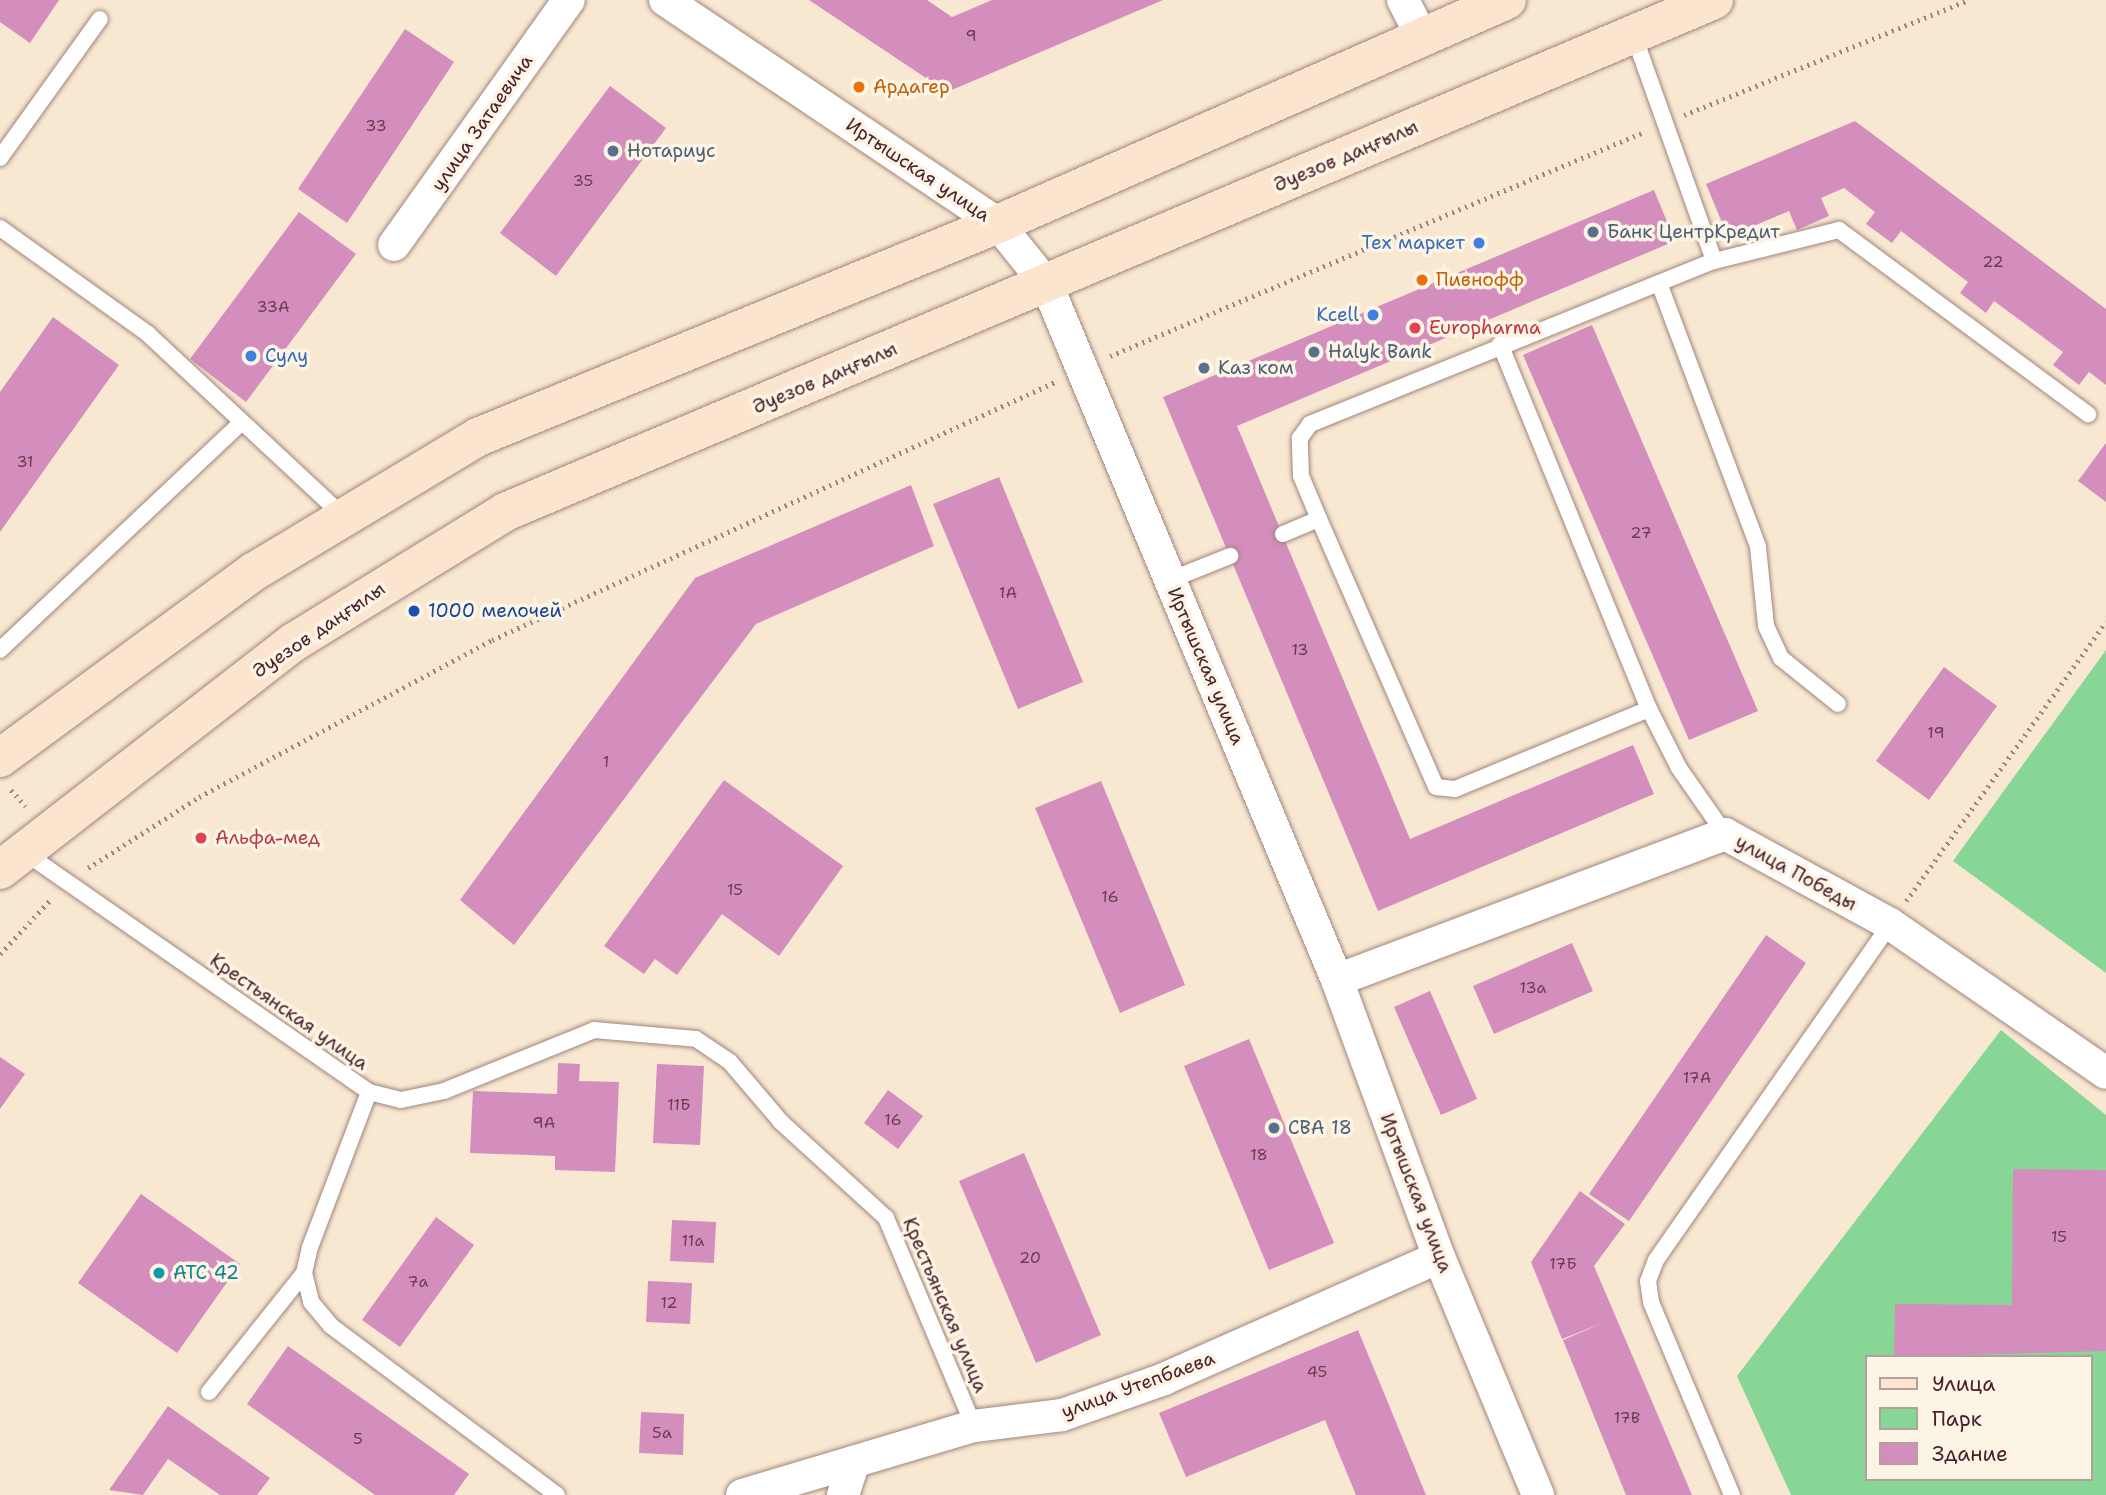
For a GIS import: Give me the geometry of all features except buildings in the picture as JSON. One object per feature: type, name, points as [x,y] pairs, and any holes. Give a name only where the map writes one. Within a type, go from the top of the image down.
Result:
[{"type":"main road","points":[[4,773],[254,571],[478,437],[998,224],[1412,16],[1507,0]]},
{"type":"main road","name":"Әуезов даңғылы","points":[[23,850],[294,642],[505,512],[1714,0]]},
{"type":"street","name":"улица Затаевича","points":[[394,245],[569,0]]},
{"type":"street","name":"Иртышская улица","points":[[665,0],[998,224],[1046,285],[1337,980],[1439,1257],[1538,1495]]},
{"type":"street","name":"улица Победы","points":[[1337,980],[1725,834],[1890,924],[2106,1073]]},
{"type":"street","name":"улица Утепбаева","points":[[743,1495],[974,1426],[1062,1415],[1164,1380],[1439,1257]]},
{"type":"street","points":[[843,1495],[854,1462]]},
{"type":"lane","points":[[0,158],[100,19]]},
{"type":"lane","points":[[1633,33],[1714,261]]},
{"type":"lane","points":[[0,228],[148,334],[239,425],[344,517]]},
{"type":"lane","points":[[1649,709],[1455,789],[1436,787],[1301,476],[1300,438],[1310,424],[1500,344],[1714,261],[1839,230],[2088,414]]},
{"type":"lane","points":[[1659,283],[1758,547],[1766,626],[1781,659],[1838,704]]},
{"type":"lane","points":[[1500,344],[1649,709],[1679,768],[1725,834]]},
{"type":"lane","points":[[0,650],[239,425]]},
{"type":"lane","points":[[1283,534],[1319,519]]},
{"type":"lane","points":[[1170,580],[1230,556]]},
{"type":"lane","name":"Крестьянская улица","points":[[23,850],[369,1093],[401,1100],[444,1091],[594,1030],[696,1039],[730,1062],[781,1122],[886,1218],[974,1426]]},
{"type":"lane","points":[[1732,1495],[1651,1302],[1648,1281],[1890,924]]},
{"type":"lane","points":[[209,1392],[304,1273],[369,1093]]},
{"type":"lane","points":[[304,1273],[311,1302],[331,1326],[557,1495]]},
{"type":"path","points":[[0,954],[66,882],[199,797],[492,640],[1082,369],[1665,123],[1969,0]]},
{"type":"path","points":[[1890,924],[2106,621]]},
{"type":"path","points":[[4,773],[23,850]]},
{"type":"green space","points":[[2106,650],[2106,973],[1953,861]]},
{"type":"green space","points":[[2001,1030],[2106,1115],[2106,1495],[1791,1495],[1737,1376]]},
{"type":"place","name":"Ардагер","points":[[859,87]]},
{"type":"place","name":"Нотариус","points":[[613,151]]},
{"type":"place","name":"Банк ЦентрКредит","points":[[1593,232]]},
{"type":"place","name":"Тех маркет","points":[[1479,243]]},
{"type":"place","name":"Пивнофф","points":[[1422,280]]},
{"type":"place","name":"Kcell","points":[[1373,315]]},
{"type":"place","name":"Europharma","points":[[1415,328]]},
{"type":"place","name":"Halyk Bank","points":[[1314,352]]},
{"type":"place","name":"Сулу","points":[[251,356]]},
{"type":"place","name":"Каз ком","points":[[1204,368]]},
{"type":"place","name":"1000 мелочей","points":[[414,611]]},
{"type":"place","name":"Альфа-мед","points":[[201,838]]},
{"type":"place","name":"СВА 18","points":[[1274,1128]]},
{"type":"place","name":"АТС 42","points":[[159,1273]]}]
